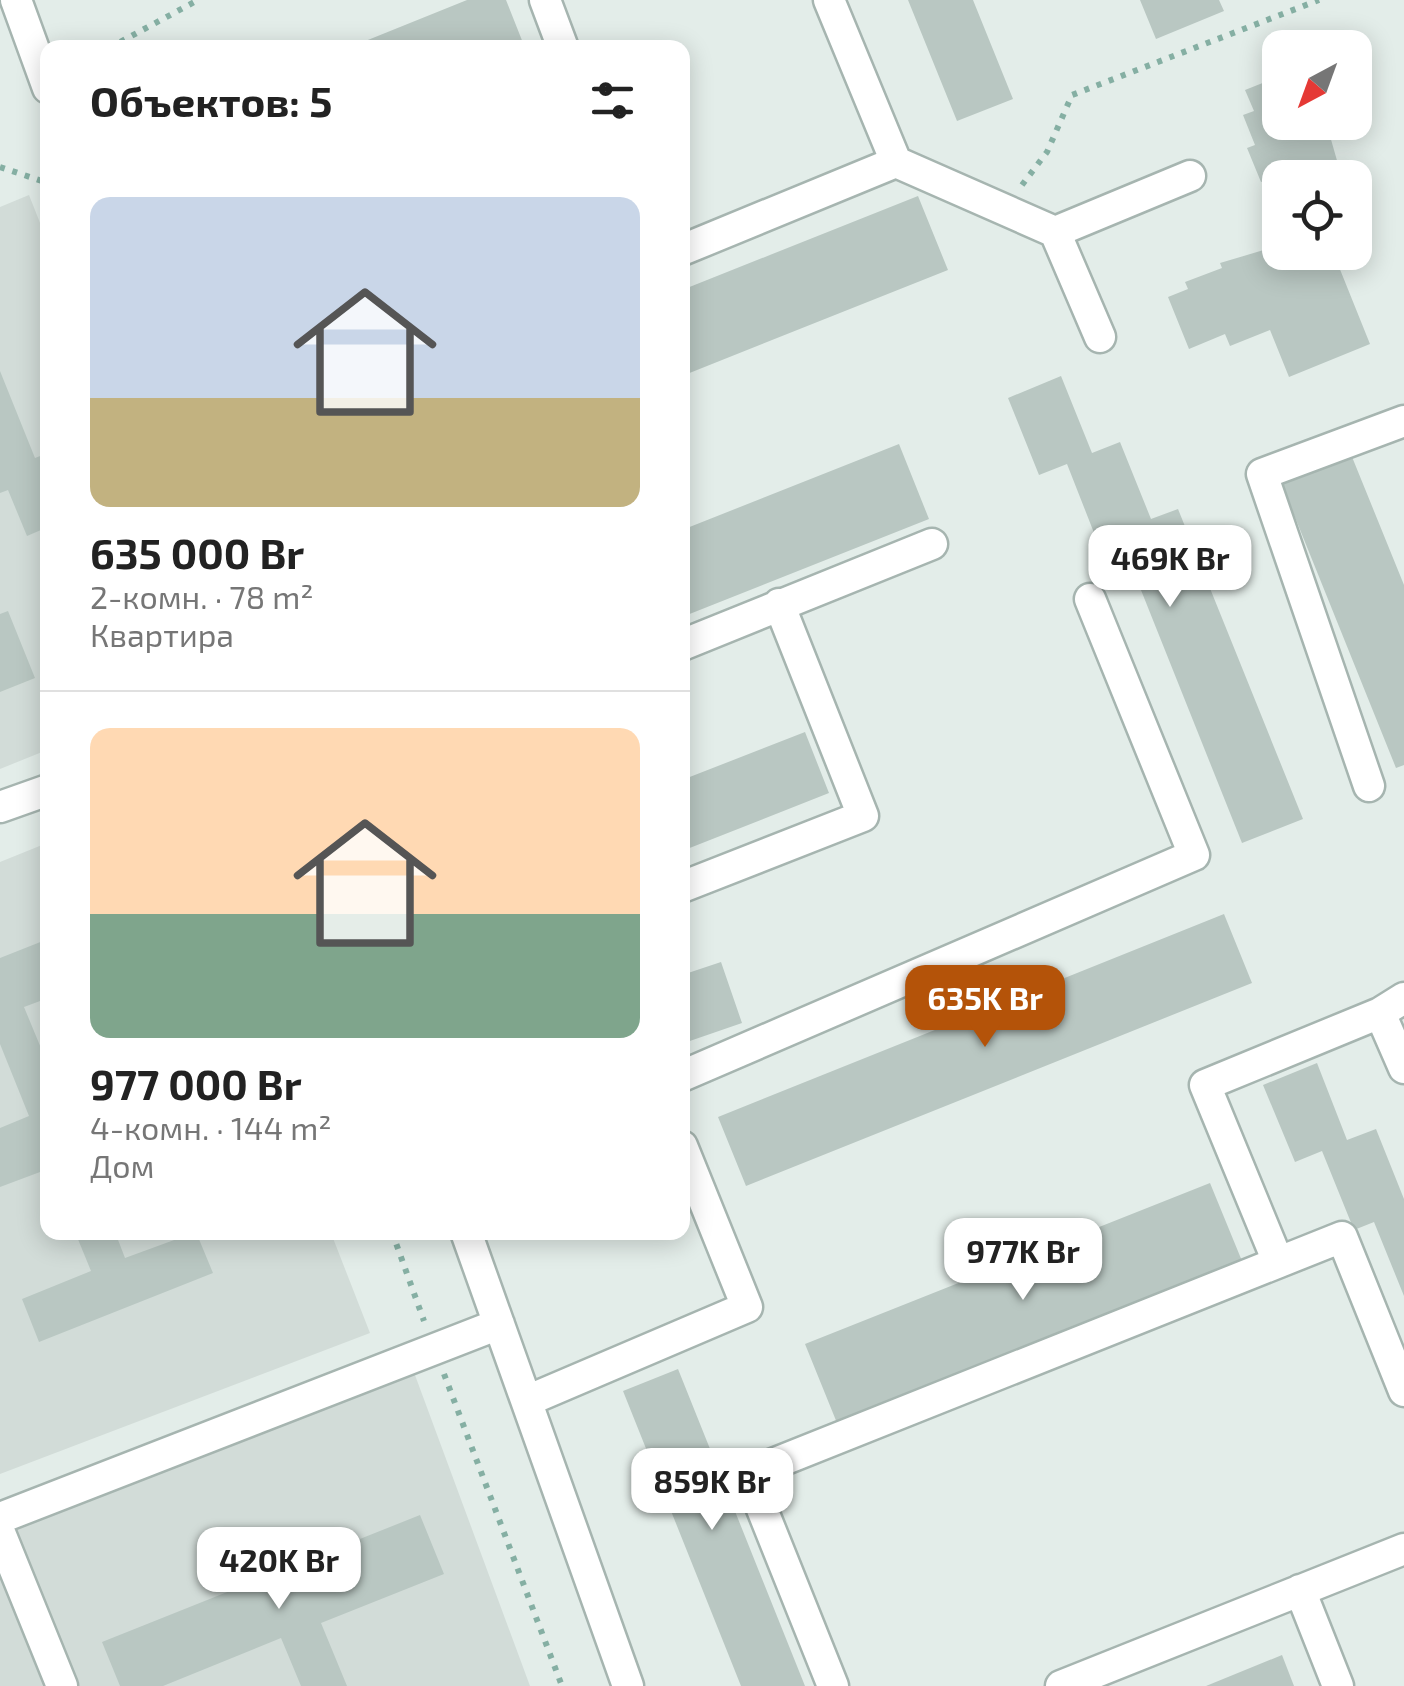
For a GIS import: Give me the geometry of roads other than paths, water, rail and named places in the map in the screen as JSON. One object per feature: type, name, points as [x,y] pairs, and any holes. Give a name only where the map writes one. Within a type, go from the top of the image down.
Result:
[{"type":"street","points":[[16,0],[40,66]]},
{"type":"street","points":[[545,0],[561,40]]},
{"type":"street","points":[[830,0],[896,162],[1055,232],[1100,338]]},
{"type":"street","points":[[690,247],[896,162]]},
{"type":"street","points":[[1055,232],[1190,176]]},
{"type":"street","points":[[1370,786],[1262,474],[1404,422]]},
{"type":"street","points":[[690,642],[932,544]]},
{"type":"street","points":[[690,1073],[1194,855],[1090,599]]},
{"type":"street","points":[[690,885],[863,816],[778,604]]},
{"type":"street","points":[[0,806],[40,793]]},
{"type":"street","points":[[1278,1262],[1205,1086],[1392,1005],[1404,1068]]},
{"type":"street","points":[[529,1400],[747,1307],[690,1166]]},
{"type":"street","points":[[833,1686],[748,1474],[1342,1236],[1404,1390]]},
{"type":"street","points":[[469,1240],[628,1686]]},
{"type":"street","points":[[0,1518],[500,1324]]},
{"type":"street","points":[[0,1533],[62,1686]]},
{"type":"street","points":[[1061,1686],[1404,1549]]},
{"type":"street","points":[[1300,1590],[1338,1686]]}]
